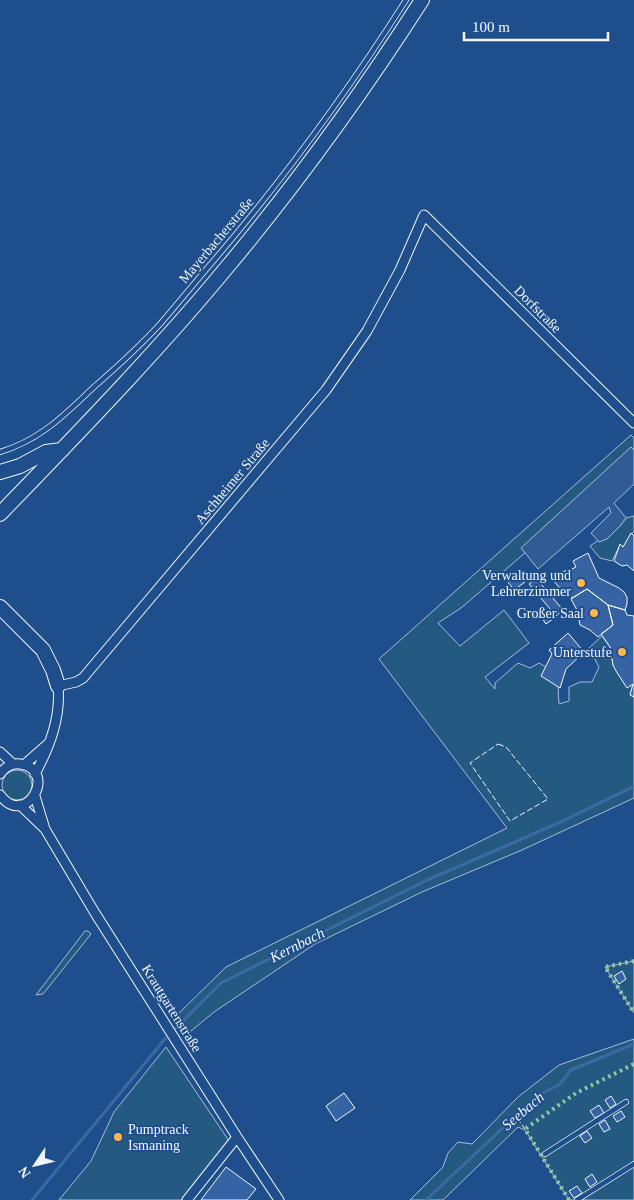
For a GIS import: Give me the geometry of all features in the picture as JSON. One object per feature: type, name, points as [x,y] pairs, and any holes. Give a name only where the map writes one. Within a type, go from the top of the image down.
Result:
[{"type":"main road","points":[[0,514],[62,450],[176,326],[248,242],[342,118],[422,0]]},
{"type":"main road","points":[[0,472],[20,466],[46,452],[62,450]]},
{"type":"main road","points":[[0,607],[43,650],[53,670],[58,686]]},
{"type":"street","name":"Dorfstraße","points":[[424,215],[634,423]]},
{"type":"street","name":"Aschheimer Straße","points":[[58,686],[76,682],[83,678],[326,390],[367,331],[400,270],[424,215]]},
{"type":"street","points":[[35,774],[46,753],[58,717],[58,686]]},
{"type":"street","points":[[24,765],[48,743]]},
{"type":"street","points":[[0,752],[13,764]]},
{"type":"street","points":[[0,771],[13,764],[24,765],[29,767],[35,774],[38,785],[35,796],[20,805],[15,805],[2,799]]},
{"type":"street","name":"Krautgartenstraße","points":[[35,796],[45,829],[95,913],[279,1200]]},
{"type":"street","name":"Krautgartenstraße","points":[[20,805],[45,829]]},
{"type":"street","points":[[187,1200],[237,1137]]},
{"type":"lane","name":"Mayerbacherstraße","points":[[0,452],[30,440],[59,419],[113,370],[160,323],[280,180],[339,99],[406,0]]},
{"type":"lane","points":[[545,1154],[626,1102]]},
{"type":"lane","points":[[577,1200],[634,1164]]},
{"type":"shaded area","points":[[631,435],[634,438],[634,459],[461,608],[438,623],[460,646],[504,610],[529,643],[485,677],[495,689],[495,683],[518,663],[530,668],[539,663],[546,667],[558,687],[559,704],[569,701],[569,687],[580,682],[592,682],[599,667],[589,648],[602,636],[610,647],[613,665],[627,687],[633,684],[630,695],[634,697],[634,798],[522,850],[422,892],[315,944],[214,1012],[185,1036],[173,1019],[226,967],[507,828],[379,659]]},
{"type":"shaded area","points":[[631,447],[634,450],[634,484],[614,503],[626,518],[620,526],[607,539],[599,542],[591,533],[611,513],[609,507],[538,569],[521,548]]},
{"type":"shaded area","points":[[634,516],[634,531],[623,547],[620,545],[612,561],[600,558],[590,546],[620,526],[626,518]]},
{"type":"shaded area","points":[[17,770],[28,774],[32,785],[28,796],[17,800],[6,796],[2,785],[6,774]]},
{"type":"shaded area","points":[[85,931],[91,934],[43,994],[36,995]]},
{"type":"shaded area","points":[[634,961],[634,1013],[605,967]]},
{"type":"shaded area","points":[[634,1039],[634,1200],[569,1200],[525,1130],[518,1127],[443,1200],[410,1200],[443,1167],[448,1153],[458,1142],[472,1144],[518,1097],[559,1065]]},
{"type":"shaded area","points":[[166,1047],[229,1141],[181,1200],[59,1200],[91,1161],[114,1112]]},
{"type":"building","points":[[631,533],[634,536],[634,571],[627,565],[622,566],[614,561],[620,544],[623,547]]},
{"type":"building","name":"Verwaltung und Lehrerzimmer","points":[[588,553],[599,578],[624,592],[627,597],[625,610],[608,605],[587,589],[572,598],[568,592],[565,594],[552,579],[568,569],[576,567],[573,561]]},
{"type":"building","points":[[519,574],[525,582],[514,590],[508,582]]},
{"type":"building","points":[[536,578],[563,610],[556,616],[529,584]]},
{"type":"building","name":"Großer Saal","points":[[587,589],[608,605],[613,625],[598,637],[580,625],[577,610],[571,599]]},
{"type":"building","name":"Unterstufe","points":[[608,605],[625,610],[627,615],[634,616],[634,697],[630,695],[633,684],[627,688],[616,671],[610,647],[601,634],[613,625]]},
{"type":"building","points":[[550,612],[554,618],[546,624],[542,618]]},
{"type":"building","points":[[568,633],[584,652],[566,669],[560,688],[541,676],[552,654],[549,650]]},
{"type":"building","points":[[622,971],[626,979],[619,984],[614,976]]},
{"type":"building","points":[[344,1093],[355,1108],[336,1121],[326,1106]]},
{"type":"building","points":[[611,1096],[616,1104],[610,1108],[605,1100]]},
{"type":"building","points":[[599,1105],[604,1113],[595,1118],[590,1111]]},
{"type":"building","points":[[621,1111],[625,1117],[617,1122],[613,1116]]},
{"type":"building","points":[[605,1120],[610,1129],[604,1132],[599,1124]]},
{"type":"building","points":[[587,1131],[592,1138],[585,1143],[580,1136]]},
{"type":"building","points":[[226,1167],[256,1189],[247,1200],[201,1200]]},
{"type":"building","points":[[592,1174],[597,1182],[590,1187],[585,1179]]},
{"type":"building","points":[[577,1186],[582,1193],[574,1198],[569,1191]]},
{"type":"waterway","name":"Kernbach","points":[[32,1200],[164,1040],[221,983],[425,881],[563,821],[634,786]]},
{"type":"waterway","name":"Seebach","points":[[426,1200],[537,1096],[560,1084],[571,1070],[634,1044]]},
{"type":"hedge","points":[[634,961],[605,967],[634,1013]]},
{"type":"hedge","points":[[569,1200],[525,1129],[576,1093],[634,1064]]},
{"type":"fence","points":[[498,744],[506,747],[548,799],[510,821],[470,763],[498,744]]},
{"type":"fence","points":[[517,1118],[525,1129]]},
{"type":"place","name":"Verwaltung und Lehrerzimmer","points":[[581,583]]},
{"type":"place","name":"Großer Saal","points":[[594,613]]},
{"type":"place","name":"Unterstufe","points":[[622,652]]},
{"type":"place","name":"Pumptrack Ismaning","points":[[118,1137]]}]
